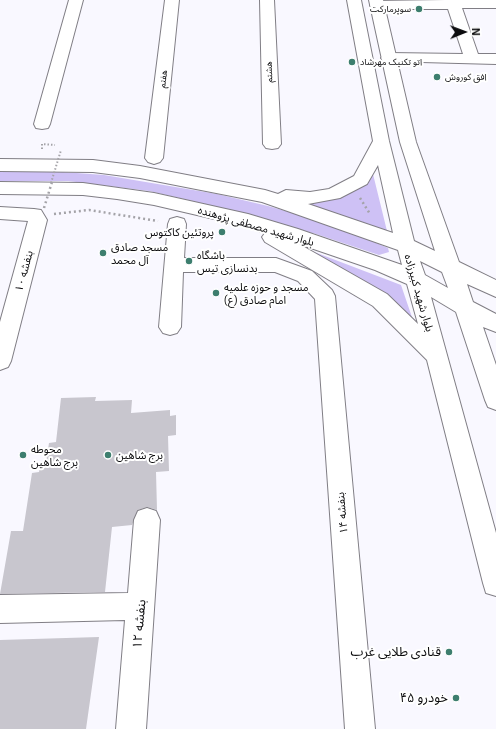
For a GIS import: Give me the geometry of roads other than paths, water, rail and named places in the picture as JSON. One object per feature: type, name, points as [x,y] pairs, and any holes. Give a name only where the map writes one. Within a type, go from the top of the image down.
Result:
[{"type":"main road","points":[[42,124],[76,0]]},
{"type":"main road","name":"هفتم","points":[[154,158],[172,0]]},
{"type":"main road","name":"هشتم","points":[[267,0],[272,144]]},
{"type":"main road","name":"بلوار شهید کبیرزاده","points":[[354,0],[380,140],[405,246],[417,280],[496,583]]},
{"type":"main road","points":[[496,4],[453,2],[376,2],[408,142],[466,308],[496,400]]},
{"type":"main road","points":[[453,2],[472,58]]},
{"type":"main road","points":[[389,58],[472,58],[493,63]]},
{"type":"main road","points":[[265,196],[310,198],[334,194],[361,180],[380,140]]},
{"type":"main road","points":[[0,165],[93,166],[140,172],[265,196],[373,232],[451,267],[496,290]]},
{"type":"main road","name":"بلوار شهید مصطفی پژوهنده","points":[[0,188],[83,189],[117,193],[154,199],[241,219],[291,234],[382,265],[417,280],[496,324]]},
{"type":"main road","name":"بنفشه ۱۰","points":[[0,213],[34,215],[38,220],[4,333],[0,361]]},
{"type":"main road","points":[[241,219],[380,300],[437,356]]},
{"type":"main road","points":[[170,327],[177,224]]},
{"type":"main road","name":"بنفشه ۱۴","points":[[174,265],[276,265],[305,276],[325,296],[360,729]]},
{"type":"main road","name":"بنفشه ۱۲","points":[[131,729],[147,520]]},
{"type":"main road","points":[[0,609],[141,606]]},
{"type":"place","name":"سوپرمارکت","points":[[419,9]]},
{"type":"place","name":"اتو تکنیک مهرشاد","points":[[352,62]]},
{"type":"place","name":"افق کوروش","points":[[437,77]]},
{"type":"place","name":"پروتئین کاکتوس","points":[[222,232]]},
{"type":"place","name":"مسجد صادق آل محمد","points":[[103,253]]},
{"type":"place","name":"باشگاه بدنسازی تیس","points":[[189,261]]},
{"type":"place","name":"مسجد و حوزه علمیه امام صادق (ع)","points":[[216,293]]},
{"type":"place","name":"محوطه برج شاهین","points":[[23,455]]},
{"type":"place","name":"برج شاهین","points":[[108,455]]},
{"type":"place","name":"قنادی طلایی غرب","points":[[449,652]]},
{"type":"place","name":"خودرو ۴۵","points":[[456,698]]}]
